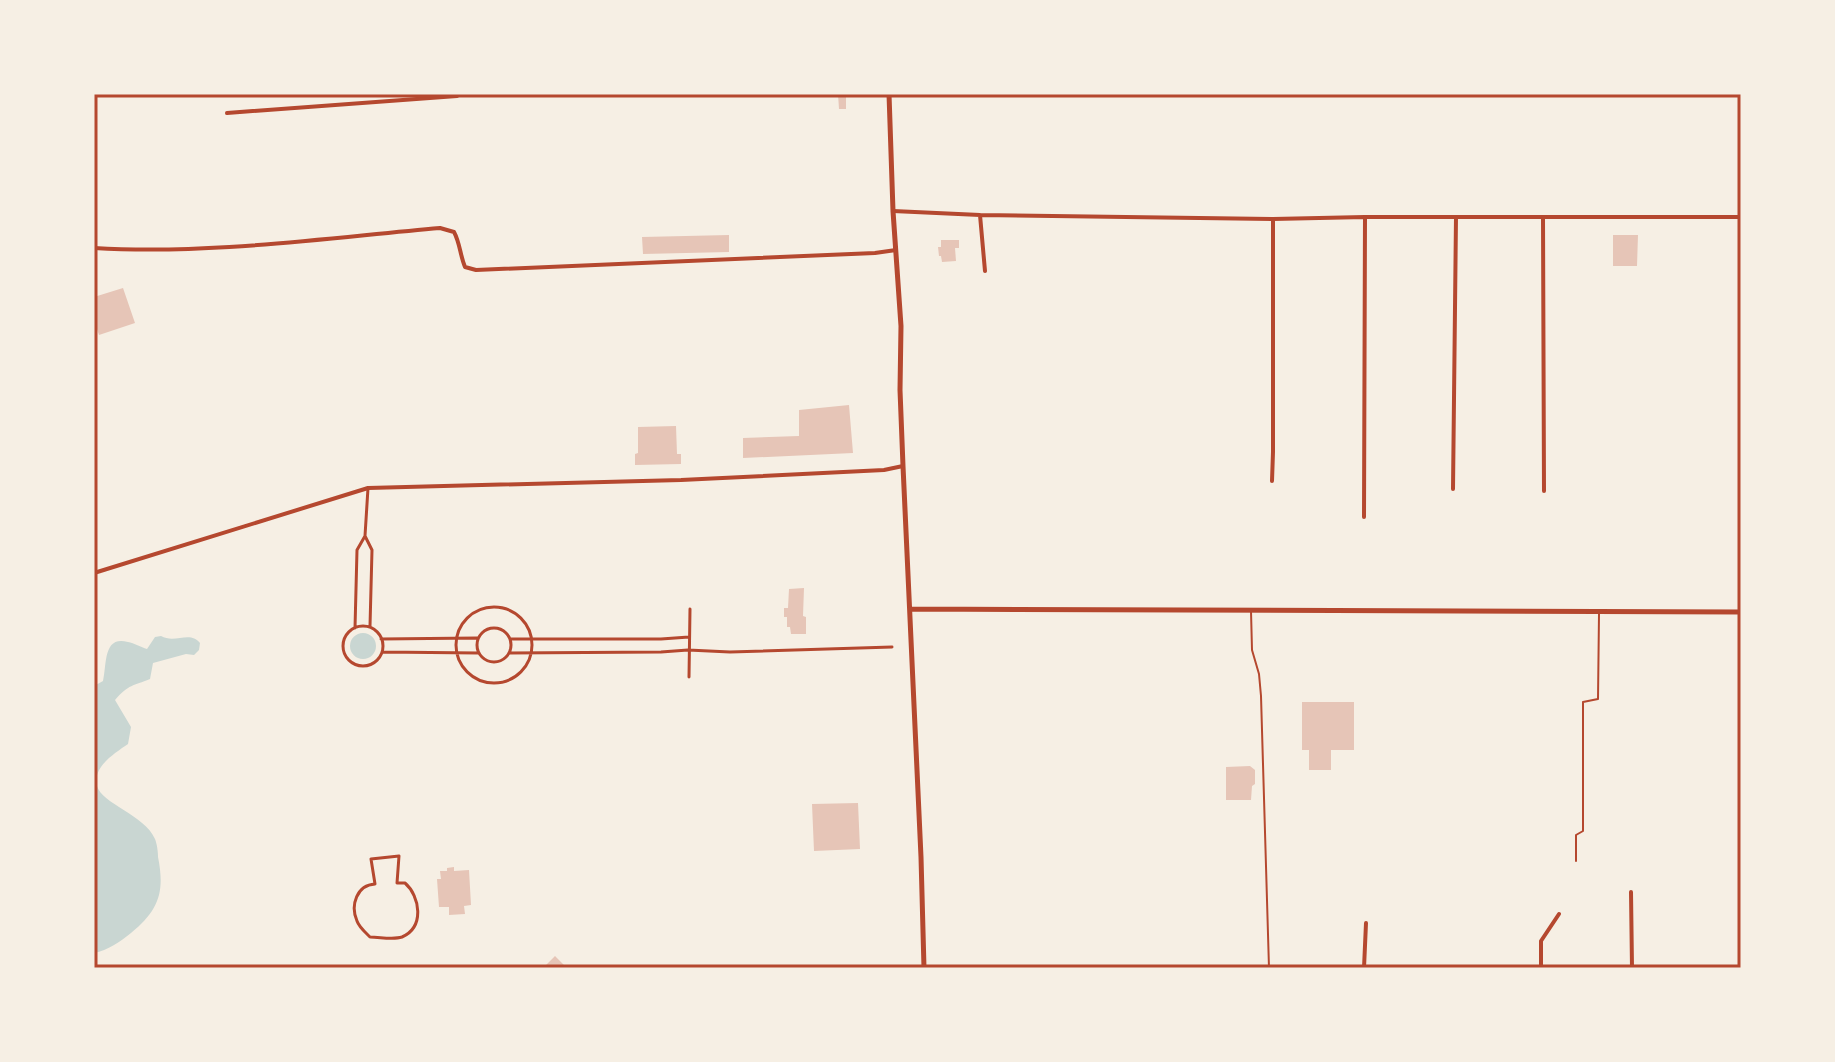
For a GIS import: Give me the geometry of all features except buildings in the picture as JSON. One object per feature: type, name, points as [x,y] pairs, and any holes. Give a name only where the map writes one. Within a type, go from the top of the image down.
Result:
[{"type":"main road","points":[[889,94],[901,326],[900,390],[924,968]]},
{"type":"main road","points":[[910,609],[1741,612]]},
{"type":"street","points":[[227,113],[457,94]]},
{"type":"street","points":[[893,211],[1273,219],[1741,217]]},
{"type":"street","points":[[980,215],[985,271]]},
{"type":"street","points":[[1364,517],[1365,217]]},
{"type":"street","points":[[1453,489],[1456,217]]},
{"type":"street","points":[[1543,217],[1544,491]]},
{"type":"street","points":[[1272,481],[1273,219]]},
{"type":"street","points":[[94,248],[141,251],[250,245],[440,228],[454,232],[465,267],[476,270],[896,250]]},
{"type":"street","points":[[94,573],[368,488],[681,480],[884,470],[903,466]]},
{"type":"street","points":[[355,628],[357,550],[365,536],[368,488]]},
{"type":"street","points":[[365,536],[372,550],[369,627]]},
{"type":"street","points":[[492,607],[516,614],[525,624],[531,639],[527,666],[518,676],[506,682],[493,684],[480,681],[468,674],[456,653],[456,639],[461,625],[480,609],[492,607]]},
{"type":"street","points":[[689,677],[690,609]]},
{"type":"street","points":[[369,627],[381,639],[382,652],[369,665],[351,661],[345,653],[343,644],[346,635],[355,628],[369,627]]},
{"type":"street","points":[[495,628],[503,631],[510,639],[509,653],[494,663],[484,660],[476,647],[478,638],[486,630],[495,628]]},
{"type":"street","points":[[510,639],[689,637]]},
{"type":"street","points":[[381,639],[478,638]]},
{"type":"street","points":[[509,653],[730,652],[892,647]]},
{"type":"street","points":[[382,652],[478,653]]},
{"type":"street","points":[[399,856],[397,883],[410,887],[418,902],[415,923],[406,935],[398,938],[370,937],[362,930],[355,906],[360,890],[367,884],[375,884],[371,859],[399,856]]},
{"type":"street","points":[[1631,892],[1632,968]]},
{"type":"street","points":[[1541,968],[1541,941],[1559,914]]},
{"type":"street","points":[[1364,968],[1366,923]]},
{"type":"lane","points":[[1251,611],[1252,650],[1261,696],[1269,968]]},
{"type":"lane","points":[[1576,861],[1576,835],[1583,831],[1583,702],[1598,699],[1599,613]]},
{"type":"shaded area","points":[[363,633],[372,637],[376,646],[372,655],[363,659],[354,655],[350,646],[354,637]]},
{"type":"shaded area","points":[[155,637],[196,639],[200,643],[199,650],[194,655],[186,654],[153,663],[150,679],[128,688],[115,700],[131,727],[128,744],[106,761],[96,779],[101,792],[142,823],[155,839],[161,880],[158,900],[131,933],[94,953],[94,686],[103,681],[108,652],[114,643],[128,642],[147,649]]}]
